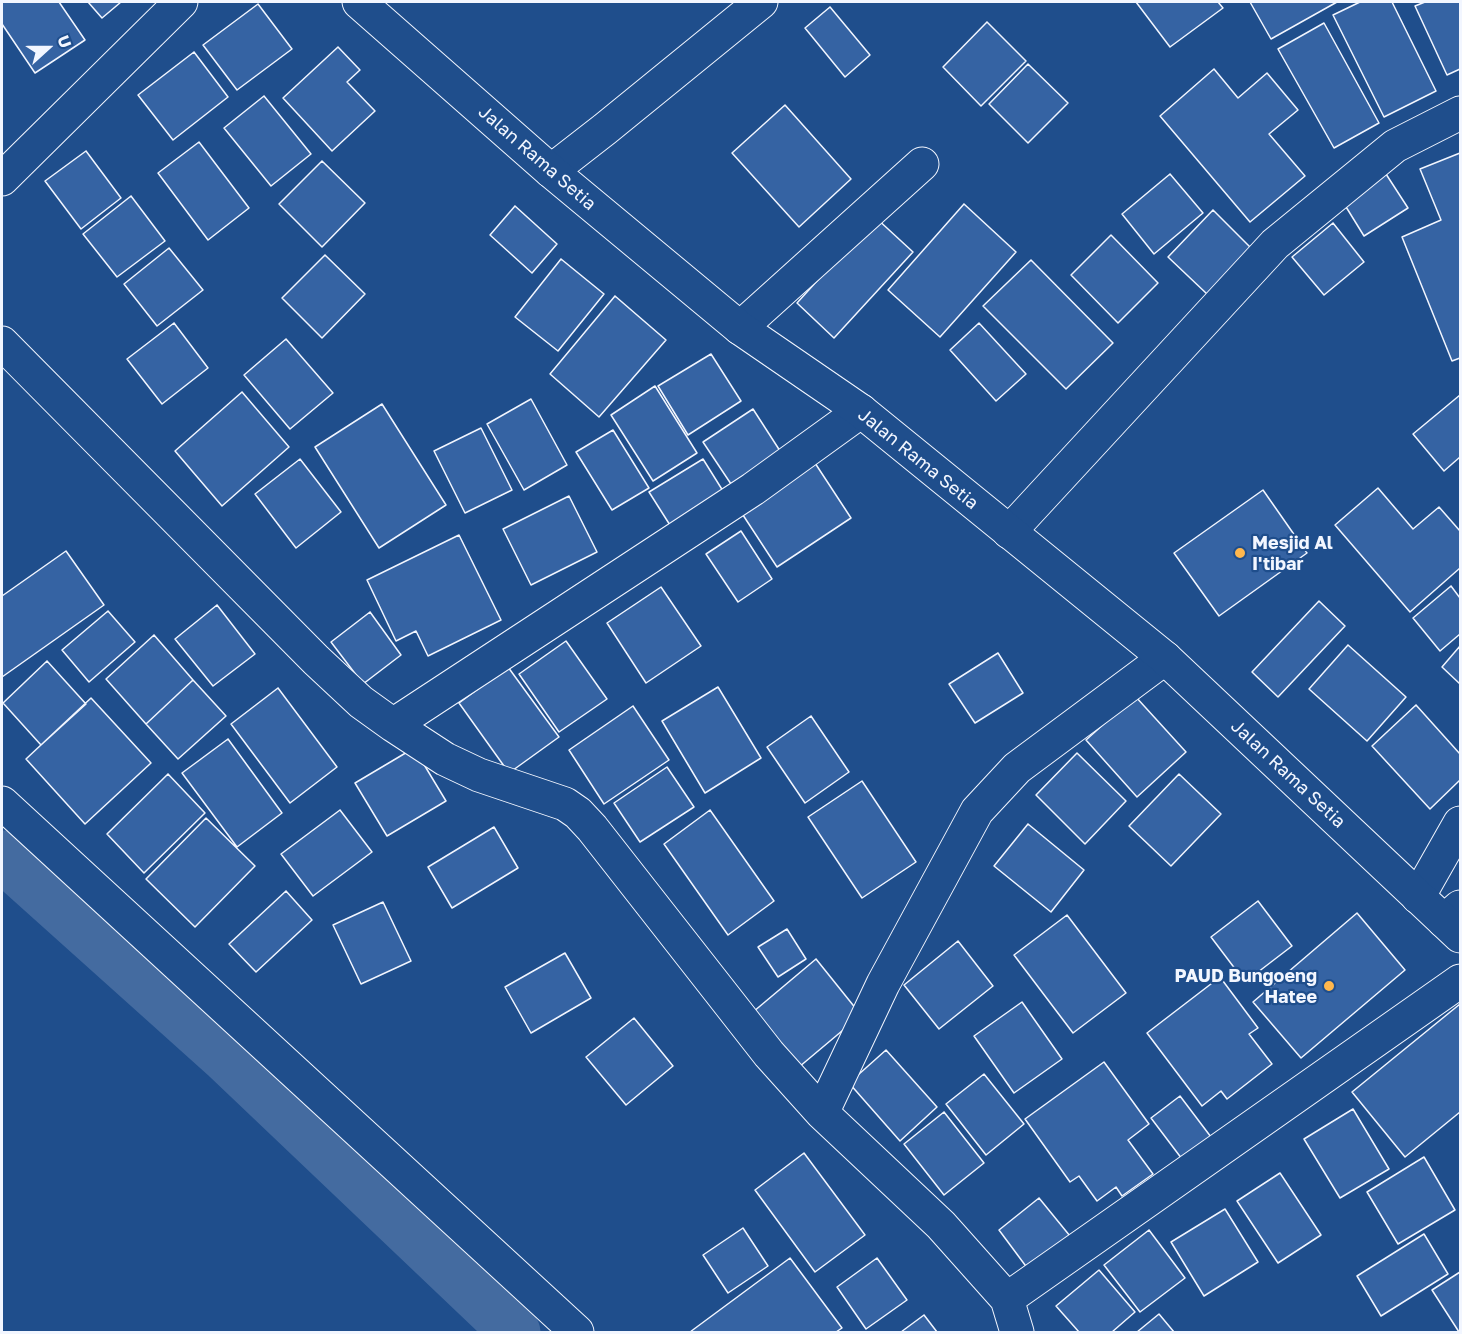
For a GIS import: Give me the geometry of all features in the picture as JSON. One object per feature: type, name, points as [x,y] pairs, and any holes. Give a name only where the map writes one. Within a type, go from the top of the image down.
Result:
[{"type":"street","points":[[2,179],[181,2]]},
{"type":"street","name":"Jalan Rama Setia","points":[[359,2],[550,171],[740,328],[861,411],[1165,658],[1418,897],[1455,921]]},
{"type":"street","points":[[550,171],[605,129],[748,5]]},
{"type":"street","points":[[1009,532],[1275,244],[1395,146],[1461,113]]},
{"type":"street","points":[[740,328],[922,164]]},
{"type":"street","points":[[2,343],[316,660],[361,702],[445,759],[480,775],[565,804],[578,813],[769,1054],[822,1113],[941,1225],[1007,1299],[1017,1332]]},
{"type":"street","points":[[393,725],[753,489],[861,411]]},
{"type":"street","points":[[822,1113],[883,984],[976,811],[1017,768],[1165,658]]},
{"type":"street","points":[[2,803],[577,1332]]},
{"type":"street","points":[[1418,897],[1461,824]]},
{"type":"street","points":[[1007,1299],[1461,981]]},
{"type":"building","points":[[2,2],[59,2],[85,40],[35,73],[2,24]]},
{"type":"building","points":[[88,2],[121,2],[102,18]]},
{"type":"building","points":[[1136,2],[1218,2],[1223,8],[1170,47]]},
{"type":"building","points":[[1250,2],[1337,2],[1271,39]]},
{"type":"building","points":[[1360,2],[1392,2],[1436,91],[1384,117],[1333,15]]},
{"type":"building","points":[[1425,2],[1460,2],[1460,69],[1447,75],[1415,6]]},
{"type":"building","points":[[258,4],[292,49],[237,90],[203,45]]},
{"type":"building","points":[[830,7],[870,55],[845,77],[805,28]]},
{"type":"building","points":[[987,22],[1026,61],[981,106],[943,67]]},
{"type":"building","points":[[1324,23],[1379,123],[1334,148],[1278,49]]},
{"type":"building","points":[[338,47],[360,70],[347,82],[375,111],[332,151],[283,98]]},
{"type":"building","points":[[194,52],[228,97],[173,140],[138,95]]},
{"type":"building","points":[[1028,64],[1068,103],[1028,143],[989,104]]},
{"type":"building","points":[[1214,69],[1238,98],[1267,73],[1298,110],[1269,134],[1305,176],[1250,222],[1160,116]]},
{"type":"building","points":[[264,96],[311,154],[271,186],[224,128]]},
{"type":"building","points":[[785,105],[851,179],[799,227],[732,153]]},
{"type":"building","points":[[199,142],[249,208],[208,240],[158,173]]},
{"type":"building","points":[[86,151],[121,198],[81,229],[45,181]]},
{"type":"building","points":[[1460,153],[1460,358],[1452,361],[1402,237],[1441,220],[1420,169]]},
{"type":"building","points":[[322,161],[365,203],[322,247],[279,204]]},
{"type":"building","points":[[1170,174],[1203,213],[1154,254],[1122,214]]},
{"type":"building","points":[[1386,174],[1408,208],[1364,236],[1343,202]]},
{"type":"building","points":[[131,196],[165,241],[117,277],[83,234]]},
{"type":"building","points":[[964,204],[1016,252],[940,337],[888,290]]},
{"type":"building","points":[[515,206],[557,244],[532,273],[490,235]]},
{"type":"building","points":[[1213,210],[1252,249],[1207,294],[1168,257]]},
{"type":"building","points":[[875,217],[913,252],[834,338],[797,303]]},
{"type":"building","points":[[1333,223],[1364,262],[1324,295],[1292,257]]},
{"type":"building","points":[[1111,235],[1158,283],[1118,323],[1071,275]]},
{"type":"building","points":[[169,248],[203,290],[157,326],[124,284]]},
{"type":"building","points":[[325,255],[365,294],[322,338],[282,298]]},
{"type":"building","points":[[561,259],[604,294],[558,351],[515,317]]},
{"type":"building","points":[[1031,260],[1113,343],[1066,389],[983,306]]},
{"type":"building","points":[[615,296],[666,340],[599,417],[550,374]]},
{"type":"building","points":[[174,323],[208,368],[162,404],[127,359]]},
{"type":"building","points":[[979,323],[1026,374],[996,401],[950,350]]},
{"type":"building","points":[[286,339],[333,393],[290,429],[244,375]]},
{"type":"building","points":[[711,354],[741,401],[688,435],[658,386]]},
{"type":"building","points":[[655,386],[697,453],[653,481],[611,415]]},
{"type":"building","points":[[242,392],[289,447],[222,506],[175,451]]},
{"type":"building","points":[[1460,395],[1460,457],[1444,471],[1413,434]]},
{"type":"building","points":[[531,399],[567,465],[524,490],[487,424]]},
{"type":"building","points":[[382,404],[446,505],[379,548],[315,447]]},
{"type":"building","points":[[753,409],[782,454],[733,487],[703,442]]},
{"type":"building","points":[[481,428],[512,490],[465,513],[434,451]]},
{"type":"building","points":[[613,430],[649,488],[612,510],[576,452]]},
{"type":"building","points":[[300,459],[341,512],[296,548],[255,494]]},
{"type":"building","points":[[703,459],[728,499],[675,533],[649,492]]},
{"type":"building","points":[[815,463],[851,518],[777,567],[741,512]]},
{"type":"building","points":[[1378,488],[1413,529],[1439,507],[1460,531],[1460,568],[1410,612],[1335,525]]},
{"type":"building","name":"Mesjid Al I'tibar","points":[[1263,490],[1307,553],[1219,616],[1174,553]]},
{"type":"building","points":[[569,496],[597,552],[531,585],[503,529]]},
{"type":"building","points":[[741,531],[772,579],[738,602],[706,554]]},
{"type":"building","points":[[459,535],[501,620],[428,656],[416,631],[396,641],[367,580]]},
{"type":"building","points":[[66,551],[104,605],[2,677],[2,596]]},
{"type":"building","points":[[1451,586],[1460,598],[1460,634],[1440,651],[1413,618]]},
{"type":"building","points":[[661,587],[701,646],[646,683],[607,623]]},
{"type":"building","points":[[1319,601],[1345,626],[1278,697],[1252,672]]},
{"type":"building","points":[[217,605],[255,654],[213,686],[175,639]]},
{"type":"building","points":[[108,611],[135,642],[89,682],[62,650]]},
{"type":"building","points":[[370,612],[401,655],[363,684],[331,642]]},
{"type":"building","points":[[154,635],[193,680],[146,724],[106,679]]},
{"type":"building","points":[[566,641],[607,699],[559,732],[519,674]]},
{"type":"building","points":[[1348,645],[1406,697],[1367,741],[1309,689]]},
{"type":"building","points":[[1460,646],[1460,684],[1442,667]]},
{"type":"building","points":[[998,653],[1023,693],[975,723],[949,684]]},
{"type":"building","points":[[47,661],[86,704],[41,745],[3,703]]},
{"type":"building","points":[[508,667],[559,737],[509,773],[459,703]]},
{"type":"building","points":[[193,680],[226,716],[178,759],[146,724]]},
{"type":"building","points":[[718,687],[761,758],[705,793],[662,721]]},
{"type":"building","points":[[278,688],[337,767],[290,803],[231,724]]},
{"type":"building","points":[[1135,696],[1186,752],[1137,797],[1086,740]]},
{"type":"building","points":[[91,698],[151,763],[85,824],[26,759]]},
{"type":"building","points":[[1416,705],[1460,754],[1460,780],[1430,809],[1372,746]]},
{"type":"building","points":[[633,706],[669,760],[604,804],[569,750]]},
{"type":"building","points":[[811,716],[849,772],[805,803],[767,747]]},
{"type":"building","points":[[228,739],[282,813],[237,847],[182,773]]},
{"type":"building","points":[[414,748],[446,801],[387,836],[355,783]]},
{"type":"building","points":[[1077,753],[1126,801],[1085,844],[1036,795]]},
{"type":"building","points":[[667,767],[694,807],[640,842],[614,803]]},
{"type":"building","points":[[168,774],[205,813],[144,873],[107,834]]},
{"type":"building","points":[[1179,774],[1221,814],[1171,866],[1129,826]]},
{"type":"building","points":[[862,781],[916,862],[862,898],[808,817]]},
{"type":"building","points":[[340,810],[372,852],[313,896],[281,854]]},
{"type":"building","points":[[710,810],[774,901],[728,935],[664,844]]},
{"type":"building","points":[[206,818],[255,866],[195,927],[146,879]]},
{"type":"building","points":[[1028,824],[1084,870],[1051,912],[994,866]]},
{"type":"building","points":[[494,827],[518,868],[452,908],[428,867]]},
{"type":"building","points":[[286,891],[312,920],[256,972],[229,944]]},
{"type":"building","points":[[1258,901],[1292,946],[1245,982],[1211,937]]},
{"type":"building","points":[[383,902],[411,961],[361,984],[333,925]]},
{"type":"building","name":"PAUD Bungoeng Hatee","points":[[1357,913],[1405,970],[1301,1058],[1253,1002]]},
{"type":"building","points":[[1067,915],[1126,993],[1073,1033],[1014,955]]},
{"type":"building","points":[[787,929],[806,959],[778,977],[758,947]]},
{"type":"building","points":[[958,941],[993,986],[939,1029],[904,985]]},
{"type":"building","points":[[565,953],[591,998],[531,1033],[505,987]]},
{"type":"building","points":[[816,959],[861,1015],[799,1067],[753,1012]]},
{"type":"building","points":[[1220,977],[1258,1028],[1249,1034],[1272,1064],[1227,1099],[1221,1091],[1202,1106],[1147,1033]]},
{"type":"building","points":[[1022,1002],[1062,1059],[1014,1093],[974,1036]]},
{"type":"building","points":[[1460,1004],[1460,1112],[1405,1157],[1352,1092]]},
{"type":"building","points":[[634,1018],[673,1066],[626,1105],[586,1057]]},
{"type":"building","points":[[886,1050],[937,1107],[900,1141],[849,1083]]},
{"type":"building","points":[[1104,1062],[1149,1124],[1128,1140],[1153,1174],[1122,1196],[1116,1187],[1097,1201],[1079,1176],[1070,1182],[1025,1119]]},
{"type":"building","points":[[984,1074],[1024,1124],[986,1155],[946,1104]]},
{"type":"building","points":[[1180,1096],[1211,1137],[1182,1159],[1151,1118]]},
{"type":"building","points":[[1353,1109],[1389,1169],[1340,1198],[1304,1139]]},
{"type":"building","points":[[944,1112],[984,1163],[944,1195],[904,1144]]},
{"type":"building","points":[[804,1153],[865,1235],[815,1272],[755,1190]]},
{"type":"building","points":[[1424,1157],[1455,1210],[1398,1244],[1367,1192]]},
{"type":"building","points":[[1280,1173],[1321,1235],[1278,1263],[1237,1201]]},
{"type":"building","points":[[1039,1198],[1070,1236],[1028,1269],[999,1230]]},
{"type":"building","points":[[1225,1209],[1258,1262],[1204,1296],[1171,1242]]},
{"type":"building","points":[[743,1228],[768,1266],[728,1293],[703,1255]]},
{"type":"building","points":[[1149,1230],[1185,1278],[1140,1312],[1104,1265]]},
{"type":"building","points":[[1424,1234],[1448,1274],[1381,1316],[1357,1276]]},
{"type":"building","points":[[790,1258],[842,1328],[836,1332],[690,1332]]},
{"type":"building","points":[[877,1258],[907,1300],[866,1329],[837,1287]]},
{"type":"building","points":[[1099,1270],[1135,1312],[1112,1332],[1079,1332],[1056,1306]]},
{"type":"building","points":[[1460,1272],[1460,1332],[1459,1332],[1432,1290]]},
{"type":"building","points":[[1159,1314],[1174,1332],[1137,1332]]},
{"type":"building","points":[[924,1315],[937,1332],[901,1332]]},
{"type":"waterway","points":[[2,856],[226,1057],[515,1332]]},
{"type":"place","name":"Mesjid Al I'tibar","points":[[1240,553]]},
{"type":"place","name":"PAUD Bungoeng Hatee","points":[[1329,986]]}]
